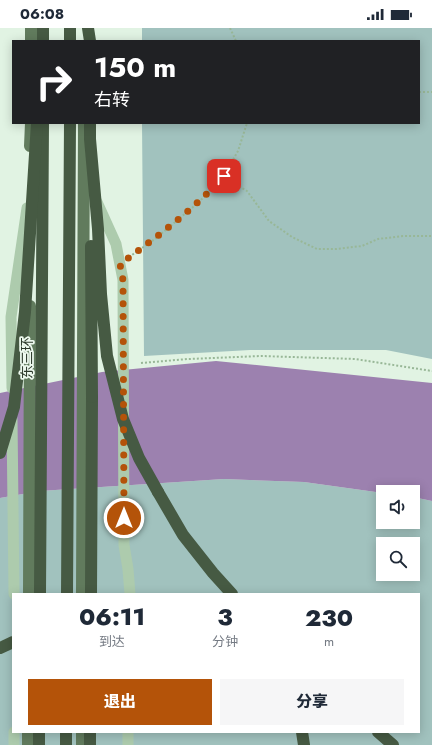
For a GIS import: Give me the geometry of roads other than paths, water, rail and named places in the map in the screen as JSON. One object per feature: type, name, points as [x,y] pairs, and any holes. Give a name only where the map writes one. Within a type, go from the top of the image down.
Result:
[{"type":"highway","points":[[70,28],[70,40]]},
{"type":"highway","points":[[88,28],[90,40]]},
{"type":"highway","points":[[0,453],[14,407],[25,312],[37,124]]},
{"type":"highway","name":"东三环","points":[[40,593],[43,124]]},
{"type":"highway","points":[[67,593],[70,124]]},
{"type":"highway","points":[[90,124],[92,397],[91,593]]},
{"type":"highway","points":[[90,139],[107,356],[123,419],[139,458],[183,535],[231,593]]},
{"type":"highway","points":[[0,648],[12,642]]},
{"type":"highway","points":[[39,733],[39,745]]},
{"type":"highway","points":[[66,733],[66,745]]},
{"type":"highway","points":[[302,733],[304,745]]},
{"type":"highway","points":[[379,733],[393,745]]},
{"type":"main road","points":[[84,28],[84,40]]},
{"type":"main road","points":[[32,40],[40,33]]},
{"type":"main road","points":[[29,593],[31,124]]},
{"type":"main road","points":[[82,593],[84,124]]},
{"type":"main road","points":[[28,733],[28,745]]},
{"type":"street","points":[[84,174],[116,244],[123,280],[124,545],[130,593]]},
{"type":"street","points":[[14,593],[12,317],[30,182]]},
{"type":"street","points":[[14,733],[14,745]]},
{"type":"street","points":[[128,733],[128,745]]}]
